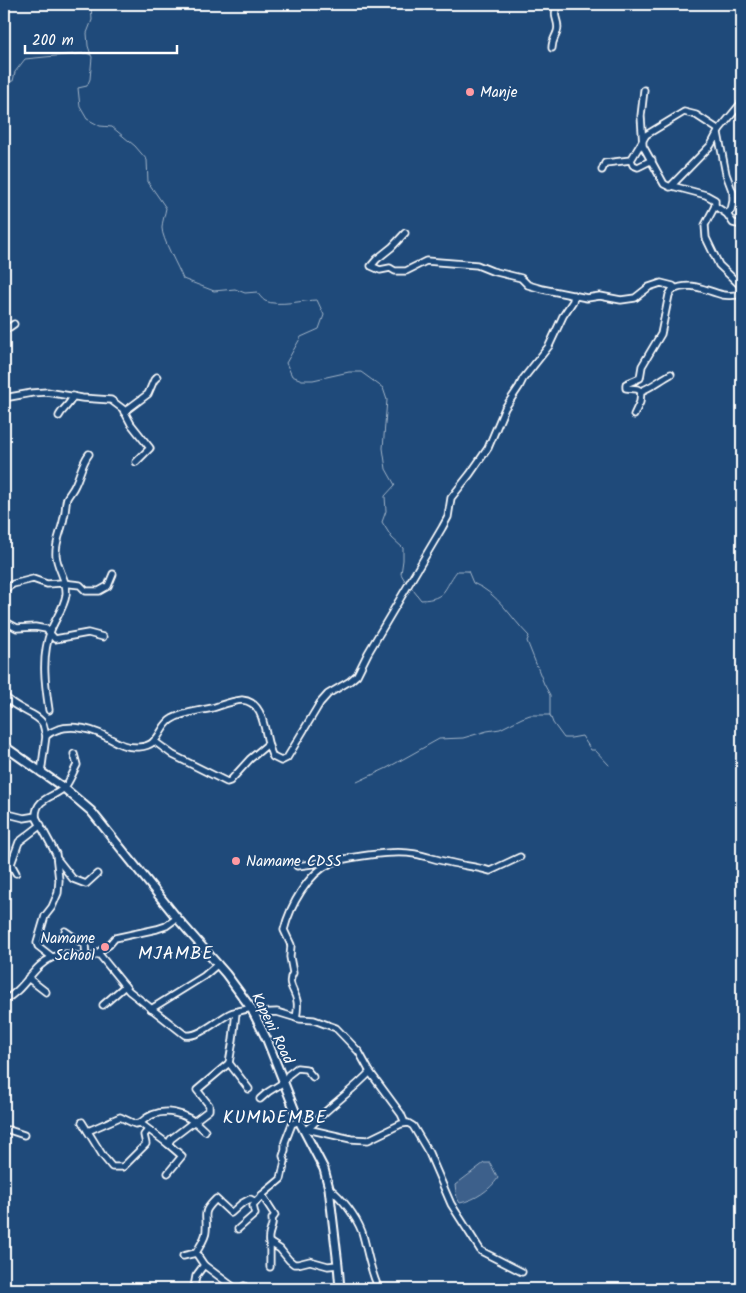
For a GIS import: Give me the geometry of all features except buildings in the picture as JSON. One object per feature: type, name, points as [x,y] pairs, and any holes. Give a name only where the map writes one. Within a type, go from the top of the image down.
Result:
[{"type":"main road","name":"Kapeni Road","points":[[4,746],[64,788],[99,820],[177,918],[218,964],[252,1011],[267,1040],[299,1120],[306,1129],[326,1174],[340,1289]]},
{"type":"street","points":[[552,48],[552,40],[558,32],[554,12],[559,4]]},
{"type":"street","points":[[644,90],[642,116],[643,146],[664,184],[670,187],[706,194],[715,200],[715,206],[705,225],[706,238],[719,265],[742,287]]},
{"type":"street","points":[[672,186],[711,145],[719,131],[742,102]]},
{"type":"street","points":[[631,160],[642,141],[650,132],[684,112],[696,115],[719,131],[723,164],[733,193],[731,210],[727,214]]},
{"type":"street","points":[[631,160],[634,166],[638,167],[652,160]]},
{"type":"street","points":[[602,170],[605,163],[631,160]]},
{"type":"street","points":[[715,206],[727,214],[733,223],[742,225]]},
{"type":"street","points":[[405,233],[370,266],[380,270],[390,268],[394,271],[406,271],[426,261],[477,265],[492,271],[521,278],[528,284],[542,289],[587,298],[600,296],[621,300],[634,298],[649,287],[661,283],[675,288]]},
{"type":"street","points":[[671,374],[657,381],[655,386],[641,391],[626,388],[626,384],[640,378],[642,366],[661,334],[669,295],[672,290],[688,285],[707,288],[723,295],[739,295],[742,292]]},
{"type":"street","points":[[46,736],[50,732],[66,727],[101,735],[122,746],[144,746],[159,737],[168,722],[173,718],[244,700],[253,704],[261,716],[270,752],[275,759],[281,761],[287,758],[320,703],[328,694],[350,682],[357,674],[448,518],[451,498],[488,448],[505,408],[522,379],[549,346],[563,316],[573,301],[574,295]]},
{"type":"street","points":[[4,330],[14,324]]},
{"type":"street","points":[[124,412],[148,394],[157,377]]},
{"type":"street","points":[[634,415],[640,402],[641,391]]},
{"type":"street","points":[[4,398],[37,392],[111,400],[119,405],[150,448],[136,462]]},
{"type":"street","points":[[60,416],[62,409],[70,404],[73,396]]},
{"type":"street","points":[[49,710],[44,661],[50,633],[62,608],[66,594],[65,583],[56,556],[56,546],[65,516],[67,498],[74,488],[84,461],[89,454]]},
{"type":"street","points":[[4,590],[13,584],[33,579],[47,584],[65,583],[80,585],[86,591],[100,592],[108,586],[113,574]]},
{"type":"street","points":[[4,621],[17,628],[35,627],[46,629],[55,638],[88,633],[103,637]]},
{"type":"street","points":[[4,695],[8,701],[36,717],[42,723],[46,736],[41,773]]},
{"type":"street","points":[[154,741],[173,755],[227,782],[268,744]]},
{"type":"street","points":[[52,957],[38,946],[37,943],[45,916],[52,907],[58,893],[58,860],[54,847],[36,816],[38,807],[44,800],[64,788],[77,765],[74,754]]},
{"type":"street","points":[[4,813],[24,818],[36,816]]},
{"type":"street","points":[[16,873],[11,864],[18,842],[41,824]]},
{"type":"street","points":[[296,1018],[298,1002],[290,984],[290,977],[293,973],[290,957],[291,945],[284,930],[298,895],[313,877],[327,865],[350,858],[396,852],[414,853],[449,862],[472,865],[490,871],[520,857]]},
{"type":"street","points":[[58,860],[73,879],[86,884],[97,874]]},
{"type":"street","points":[[296,866],[320,863],[327,865]]},
{"type":"street","points":[[94,955],[109,945],[115,938],[157,929],[166,926],[177,918]]},
{"type":"street","points":[[65,932],[85,945],[86,957]]},
{"type":"street","points":[[4,1000],[16,991],[37,967],[52,957],[71,954],[86,957],[101,955],[125,986],[151,1010],[188,1036],[204,1030],[236,1012],[277,1012],[296,1018],[314,1020],[336,1028],[359,1052],[370,1072],[389,1096],[405,1123]]},
{"type":"street","points":[[151,1010],[204,976],[218,964]]},
{"type":"street","points":[[28,978],[46,992]]},
{"type":"street","points":[[103,1005],[125,986]]},
{"type":"street","points":[[168,1144],[171,1139],[210,1108],[198,1090],[229,1063],[236,1012]]},
{"type":"street","points":[[229,1063],[249,1089]]},
{"type":"street","points":[[260,1100],[268,1092],[284,1082],[288,1075],[297,1068],[306,1069],[313,1077]]},
{"type":"street","points":[[306,1129],[355,1088],[370,1072]]},
{"type":"street","points":[[88,1132],[120,1117],[135,1124],[140,1123],[152,1114],[167,1113],[178,1113],[195,1121],[205,1131]]},
{"type":"street","points":[[238,1229],[255,1214],[253,1206],[262,1195],[282,1178],[285,1161],[283,1156],[285,1142],[292,1124],[299,1120]]},
{"type":"street","points":[[82,1122],[112,1167],[123,1167],[146,1144],[144,1135],[148,1130]]},
{"type":"street","points":[[140,1123],[182,1156],[168,1173]]},
{"type":"street","points":[[306,1129],[351,1139],[368,1140],[405,1123],[414,1126],[435,1166],[451,1204],[481,1251],[522,1272]]},
{"type":"street","points":[[4,1130],[24,1135]]},
{"type":"street","points":[[329,1188],[341,1200],[359,1226],[372,1273],[379,1289]]},
{"type":"street","points":[[262,1195],[275,1215],[272,1219],[273,1223],[268,1238],[270,1267]]},
{"type":"street","points":[[196,1253],[206,1232],[206,1209],[216,1199],[231,1213],[250,1199],[256,1202]]},
{"type":"street","points":[[4,1216],[6,1233]]},
{"type":"street","points":[[269,1242],[280,1249],[294,1264],[310,1261],[328,1266],[338,1265]]},
{"type":"street","points":[[182,1256],[196,1253]]},
{"type":"street","points":[[196,1253],[204,1265],[236,1289]]},
{"type":"street","points":[[194,1288],[196,1276],[204,1265]]},
{"type":"shaded area","points":[[484,1163],[490,1163],[498,1178],[482,1194],[460,1203],[457,1198],[455,1185]]},
{"type":"waterway","points":[[4,82],[13,81],[15,72],[25,59],[86,53],[91,55],[87,33],[92,20],[91,4]]},
{"type":"waterway","points":[[91,55],[90,79],[87,86],[78,88],[80,107],[87,119],[100,126],[112,127],[135,146],[147,160],[148,182],[166,208],[162,226],[163,233],[167,246],[183,279],[214,291],[235,289],[245,293],[257,292],[265,301],[271,303],[317,300],[324,315],[319,329],[301,337],[286,363],[292,376],[302,380],[313,380],[349,372],[361,372],[383,388],[387,400],[383,448],[386,469],[395,485],[385,496],[386,511],[382,522],[392,538],[403,548],[401,574],[407,584]]},
{"type":"waterway","points":[[410,586],[421,600],[436,598],[444,592],[457,571],[468,571],[473,583],[482,587],[497,599],[529,636],[527,641],[550,695],[550,715]]},
{"type":"waterway","points":[[357,782],[387,768],[439,739],[463,738],[500,729],[530,715],[550,715],[553,723],[564,738],[582,736],[591,750],[595,750],[609,765]]},
{"type":"place","name":"Manje","points":[[470,92]]},
{"type":"place","name":"Namame CDSS","points":[[236,861]]},
{"type":"place","name":"Namame School","points":[[105,947]]},
{"type":"district","name":"MJAMBE","points":[[176,953]]},
{"type":"district","name":"KUMWEMBE","points":[[275,1117]]}]
